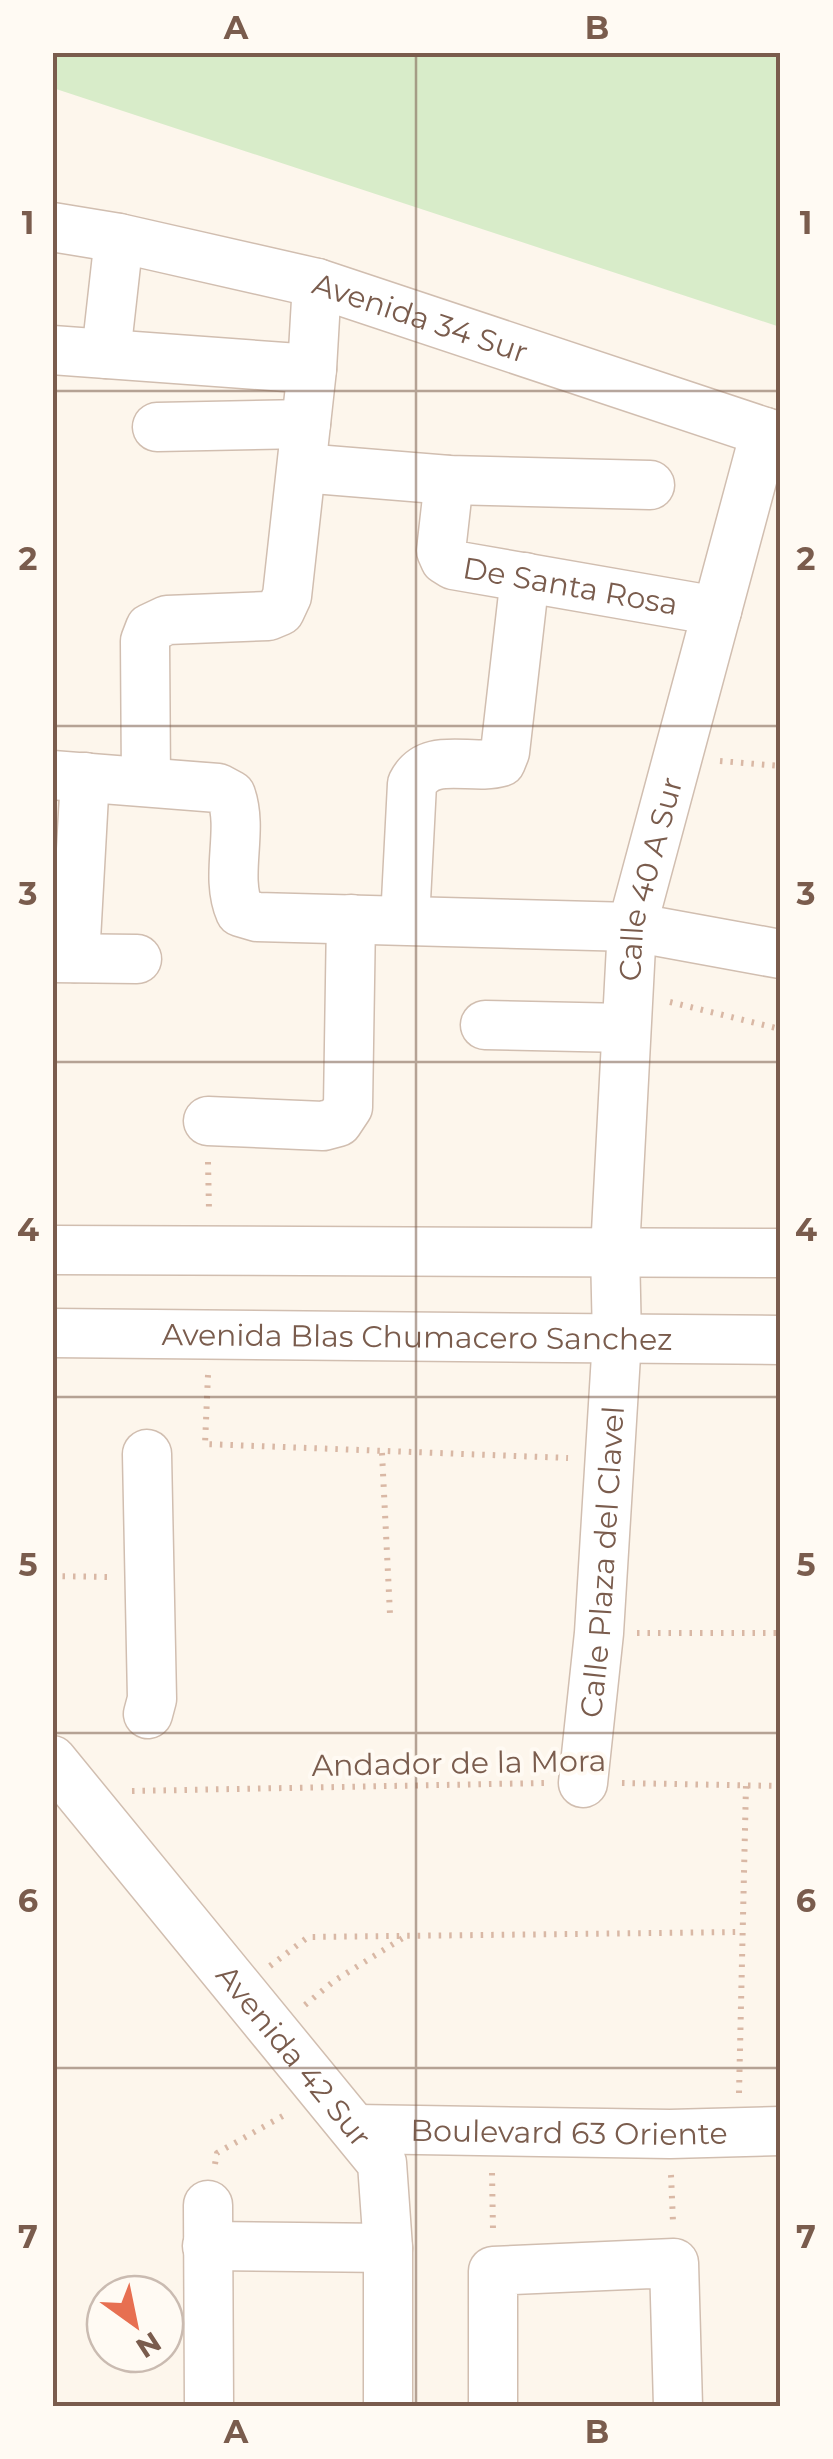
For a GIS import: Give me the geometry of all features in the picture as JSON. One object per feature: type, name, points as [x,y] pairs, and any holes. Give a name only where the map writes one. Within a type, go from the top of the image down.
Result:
[{"type":"street","name":"Avenida 34 Sur","points":[[52,227],[119,238],[317,283],[773,435]]},
{"type":"street","points":[[106,354],[119,238]]},
{"type":"street","points":[[146,782],[145,641],[150,628],[167,620],[268,616],[280,611],[287,596],[312,369],[317,283]]},
{"type":"street","points":[[52,350],[312,369]]},
{"type":"street","points":[[157,427],[304,446],[449,480],[650,486]]},
{"type":"street","name":"Calle 40 A Sur","points":[[617,1339],[615,1251],[632,926],[717,611],[773,435]]},
{"type":"street","name":"De Santa Rosa","points":[[449,480],[441,551],[444,560],[453,565],[717,611]]},
{"type":"street","points":[[404,920],[412,784],[418,771],[432,764],[490,765],[501,762],[505,752],[525,578]]},
{"type":"street","points":[[137,959],[64,958],[69,776],[218,788],[231,795],[236,810],[234,897],[240,912],[257,917],[632,926],[780,954]]},
{"type":"street","points":[[208,1121],[323,1126],[338,1122],[348,1107],[351,918]]},
{"type":"street","points":[[485,1026],[627,1010]]},
{"type":"street","points":[[52,1250],[780,1252]]},
{"type":"street","name":"Avenida Blas Chumacero Sanchez","points":[[52,1333],[780,1340]]},
{"type":"street","name":"Calle Plaza del Clavel","points":[[583,1782],[599,1632],[617,1339]]},
{"type":"street","points":[[147,1454],[152,1699],[148,1714]]},
{"type":"street","name":"Avenida 42 Sur","points":[[52,1760],[382,2163],[388,2248],[388,2406]]},
{"type":"street","name":"Boulevard 63 Oriente","points":[[357,2129],[670,2134],[759,2131]]},
{"type":"street","points":[[209,2406],[207,2225],[388,2248]]},
{"type":"street","points":[[493,2406],[494,2271],[674,2263],[678,2406]]},
{"type":"path","points":[[679,758],[780,766]]},
{"type":"path","points":[[627,1010],[780,1029]]},
{"type":"path","points":[[208,1121],[209,1251]]},
{"type":"path","points":[[210,1334],[205,1444],[608,1460]]},
{"type":"path","points":[[382,1453],[390,1614]]},
{"type":"path","points":[[52,1576],[74,1576]]},
{"type":"path","points":[[599,1632],[780,1633]]},
{"type":"path","name":"Andador de la Mora","points":[[139,1790],[583,1782],[780,1786]]},
{"type":"path","points":[[746,1785],[743,1932],[759,2131]]},
{"type":"path","points":[[242,1988],[308,1937],[743,1932]]},
{"type":"path","points":[[276,2030],[334,1981],[407,1936]]},
{"type":"path","points":[[217,2153],[272,2122]]},
{"type":"path","points":[[670,2134],[674,2263]]},
{"type":"path","points":[[492,2178],[494,2271]]},
{"type":"green space","points":[[53,52],[485,52],[563,56],[567,52],[780,53],[780,327],[53,88]]}]
